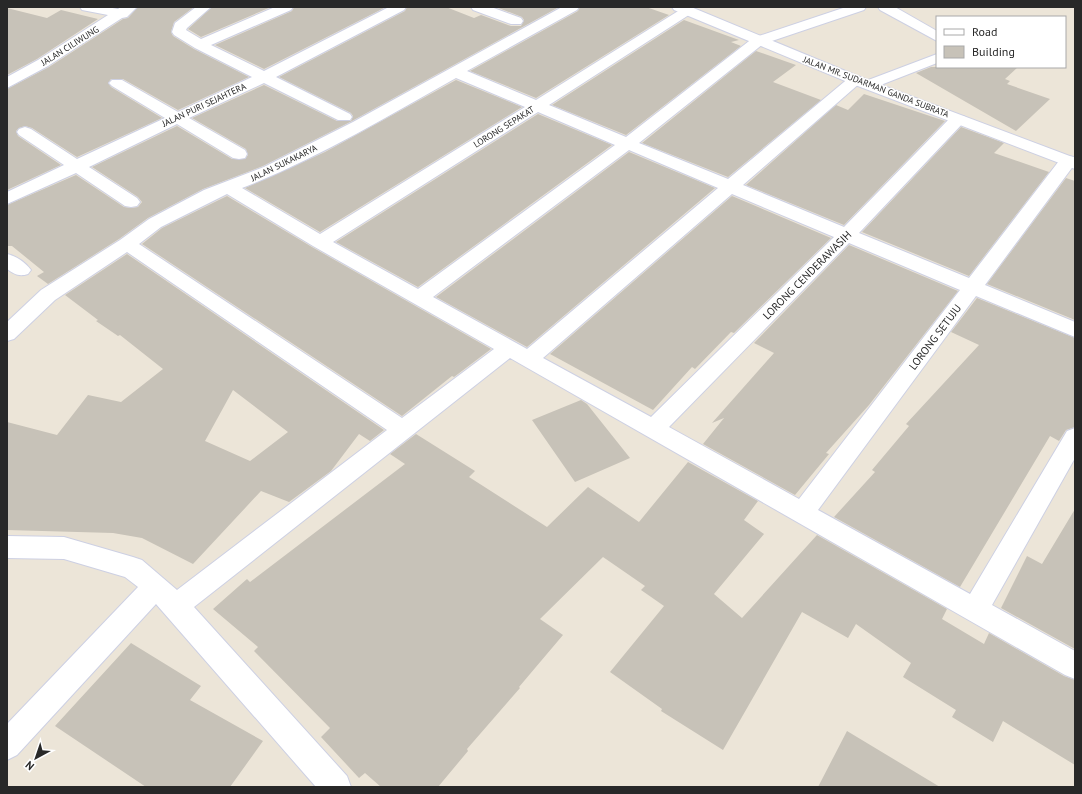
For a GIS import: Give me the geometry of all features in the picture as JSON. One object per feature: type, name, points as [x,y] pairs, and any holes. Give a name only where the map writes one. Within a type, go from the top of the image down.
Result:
[{"type":"street","points":[[87,7],[126,10]]},
{"type":"street","points":[[204,7],[182,24],[178,30],[200,45],[344,117]]},
{"type":"street","points":[[200,45],[286,7]]},
{"type":"street","name":"JALAN PURI SEJAHTERA","points":[[7,199],[264,77],[399,7]]},
{"type":"street","points":[[478,7],[516,21]]},
{"type":"street","name":"JALAN SUKAKARYA","points":[[7,334],[48,295],[127,244],[156,223],[210,194],[230,188],[270,171],[352,129],[572,7]]},
{"type":"street","points":[[419,298],[627,144],[758,41],[859,7]]},
{"type":"street","points":[[885,7],[936,35]]},
{"type":"street","name":"JALAN MR. SUDARMAN GANDA SUBRATA","points":[[684,9],[861,83],[1071,163]]},
{"type":"street","name":"LORONG SEPAKAT","points":[[320,242],[537,106],[684,9]]},
{"type":"street","name":"JALAN CILIWUNG","points":[[7,84],[126,10]]},
{"type":"street","points":[[176,606],[403,430],[518,353],[731,187],[861,83],[936,58]]},
{"type":"street","points":[[455,72],[1075,330]]},
{"type":"street","points":[[117,83],[239,154]]},
{"type":"street","name":"LORONG CENDERAWASIH","points":[[653,429],[847,235],[958,119]]},
{"type":"street","points":[[25,132],[131,202]]},
{"type":"street","name":"LORONG SETUJU","points":[[802,513],[973,288],[1071,163]]},
{"type":"street","points":[[230,188],[320,242],[1075,666]]},
{"type":"street","points":[[127,244],[403,430]]},
{"type":"street","points":[[975,610],[1075,437]]},
{"type":"street","points":[[7,547],[64,548],[133,568],[156,586],[176,606],[336,787]]},
{"type":"street","points":[[7,745],[156,586]]},
{"type":"building","points":[[138,7],[194,7],[174,22],[171,32],[173,36],[194,49],[249,77],[178,110],[123,79],[111,79],[108,83],[111,87],[162,118],[77,157],[32,128],[25,126],[19,128],[16,131],[18,136],[61,165],[7,190],[7,89],[49,67],[123,19],[128,18]]},
{"type":"building","points":[[212,7],[271,7],[201,37],[188,29]]},
{"type":"building","points":[[294,7],[386,7],[264,69],[215,45],[292,11]]},
{"type":"building","points":[[407,7],[446,7],[474,18],[481,15],[511,26],[521,26],[524,20],[522,17],[496,7],[559,7],[352,121],[263,166],[203,189],[148,218],[119,239],[48,284],[37,276],[44,272],[12,246],[7,246],[7,205],[76,175],[124,207],[138,207],[142,202],[138,197],[92,167],[177,126],[232,159],[245,159],[248,155],[246,149],[192,118],[264,85],[337,121],[351,121],[353,116],[351,113],[279,77],[405,11]]},
{"type":"building","points":[[580,7],[646,7],[669,15],[536,98],[470,71],[578,11]]},
{"type":"building","points":[[7,8],[47,18],[61,10],[98,19],[37,59],[7,75]]},
{"type":"building","points":[[684,20],[739,40],[731,42],[741,46],[626,135],[552,105]]},
{"type":"building","points":[[756,51],[796,65],[773,82],[821,100],[728,177],[642,143]]},
{"type":"building","points":[[931,67],[1017,68],[1005,79],[1010,81],[1007,84],[1050,99],[1016,131],[916,73]]},
{"type":"building","points":[[456,80],[522,107],[320,232],[245,188],[325,152]]},
{"type":"building","points":[[864,94],[945,121],[844,225],[746,185],[836,105],[848,110]]},
{"type":"building","points":[[538,114],[612,145],[418,287],[336,242]]},
{"type":"building","points":[[961,127],[1004,143],[994,153],[1049,172],[969,276],[862,232]]},
{"type":"building","points":[[629,152],[715,188],[527,347],[436,297]]},
{"type":"building","points":[[1066,178],[1075,181],[1075,320],[987,284]]},
{"type":"building","points":[[227,196],[312,247],[491,349],[454,377],[452,376],[402,416],[142,244],[162,228]]},
{"type":"building","points":[[732,196],[831,238],[734,333],[731,332],[695,369],[692,367],[653,410],[550,354]]},
{"type":"building","points":[[849,245],[958,291],[869,405],[826,453],[829,454],[795,495],[703,444],[724,418],[712,423],[774,353],[754,343]]},
{"type":"building","points":[[127,254],[384,430],[370,441],[359,434],[331,471],[289,502],[261,491],[193,564],[142,538],[113,533],[7,530],[7,422],[57,435],[88,395],[121,402],[163,369],[120,335],[118,336],[96,321],[98,320],[65,295]],"holes":[[[233,390],[288,432],[250,461],[205,441]]]},
{"type":"building","points":[[977,298],[1075,338],[1075,427],[1066,430],[1059,441],[1050,436],[960,587],[834,517],[875,472],[872,470],[909,426],[906,424],[979,345],[951,332]]},
{"type":"building","points":[[581,400],[587,404],[630,458],[575,482],[532,420]]},
{"type":"building","points":[[416,434],[475,471],[469,477],[547,527],[588,487],[639,522],[688,462],[758,501],[744,520],[764,534],[714,594],[742,618],[817,535],[947,609],[942,619],[984,644],[989,633],[1064,676],[1075,680],[1075,765],[1003,721],[993,742],[952,717],[956,710],[903,677],[911,663],[856,624],[848,638],[802,612],[723,750],[661,711],[662,709],[610,672],[664,606],[641,590],[645,586],[603,557],[540,619],[563,635],[519,687],[520,688],[467,749],[468,751],[438,787],[381,787],[365,773],[359,778],[321,737],[330,728],[254,651],[258,647],[213,609],[247,579],[250,582],[405,464],[390,454]]},
{"type":"building","points":[[1075,509],[1075,649],[1001,608],[1027,556],[1042,564]]},
{"type":"building","points":[[131,643],[201,686],[190,700],[263,741],[230,787],[146,787],[55,726]]},
{"type":"building","points":[[847,731],[940,787],[818,787]]}]
